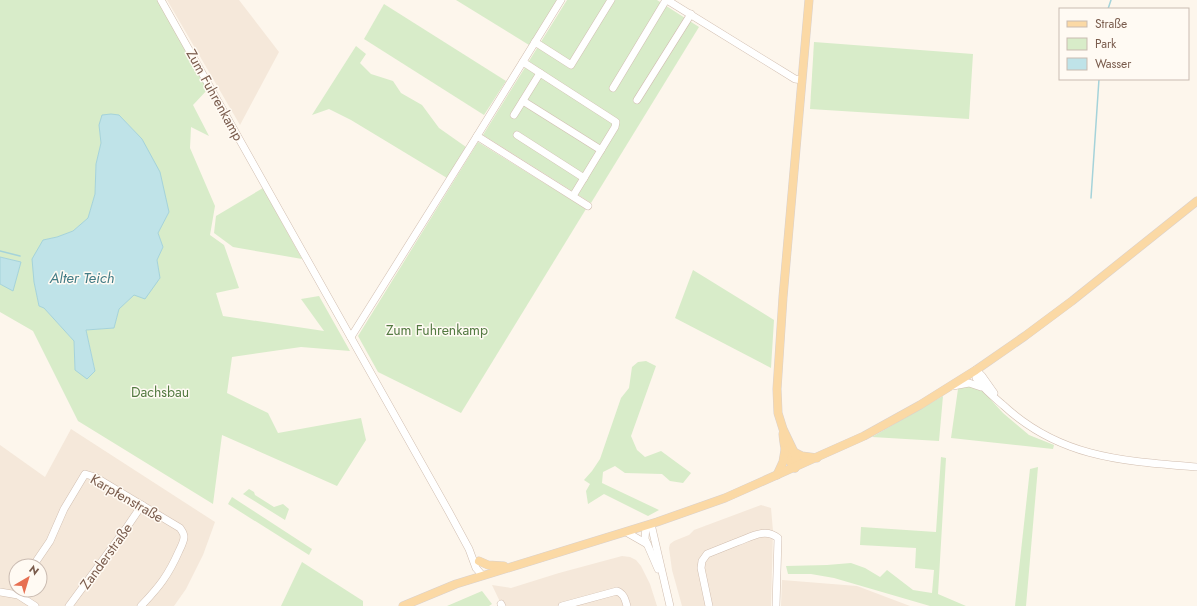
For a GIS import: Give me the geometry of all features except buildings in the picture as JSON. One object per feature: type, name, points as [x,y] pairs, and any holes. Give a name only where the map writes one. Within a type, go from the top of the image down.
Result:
[{"type":"main road","points":[[795,468],[796,460],[794,452],[783,429],[778,413],[778,367],[809,0]]},
{"type":"main road","points":[[403,606],[427,595],[482,576],[648,525],[725,498],[864,436],[920,405],[976,370],[1072,301],[1197,201]]},
{"type":"main road","points":[[783,429],[785,449],[790,463],[795,468]]},
{"type":"main road","points":[[777,476],[783,462],[785,449]]},
{"type":"main road","points":[[794,452],[802,456],[817,458]]},
{"type":"main road","points":[[479,561],[490,566],[512,566]]},
{"type":"street","name":"Zum Fuhrenkamp","points":[[161,0],[351,337],[469,549],[476,568],[482,576]]},
{"type":"street","points":[[351,337],[561,0]]},
{"type":"street","points":[[535,42],[572,65],[611,0]]},
{"type":"street","points":[[613,88],[667,0],[795,78],[802,80]]},
{"type":"street","points":[[637,100],[691,14]]},
{"type":"street","points":[[523,62],[616,122],[615,127],[573,196]]},
{"type":"street","points":[[514,115],[540,73]]},
{"type":"street","points":[[523,101],[601,150]]},
{"type":"street","points":[[517,135],[584,178]]},
{"type":"street","points":[[477,136],[588,206]]},
{"type":"street","points":[[976,370],[976,378],[983,388],[1017,418],[1050,439],[1095,455],[1124,460],[1197,467]]},
{"type":"street","points":[[976,370],[982,376],[1002,405]]},
{"type":"street","points":[[950,386],[969,383],[983,388]]},
{"type":"street","name":"Karpfenstraße","points":[[39,558],[50,541],[64,509],[85,474],[96,477],[180,528],[184,537],[170,570],[162,583],[141,606]]},
{"type":"street","name":"Zanderstraße","points":[[69,606],[142,505]]},
{"type":"street","points":[[648,525],[644,534],[663,581]]},
{"type":"street","points":[[648,525],[670,606]]},
{"type":"street","points":[[626,532],[647,544]]},
{"type":"street","points":[[709,606],[701,568],[702,561],[707,554],[755,534],[771,534],[778,538],[776,606]]},
{"type":"street","name":"Zum Fuhrenkamp","points":[[469,549],[479,561],[482,568],[482,576]]},
{"type":"street","points":[[562,606],[617,591],[625,598],[627,606]]},
{"type":"street","points":[[26,598],[35,606]]},
{"type":"shaded area","points":[[167,0],[239,0],[279,52],[240,125]]},
{"type":"shaded area","points":[[71,429],[215,522],[203,555],[186,589],[174,606],[0,606],[0,445],[45,477]]},
{"type":"shaded area","points":[[761,505],[771,508],[773,531],[771,606],[682,606],[672,570],[669,548],[670,544],[689,535],[694,530]]},
{"type":"shaded area","points":[[622,556],[630,557],[636,560],[641,566],[650,584],[657,606],[502,606],[492,585],[511,588]]},
{"type":"shaded area","points":[[782,580],[857,586],[910,606],[781,606]]},
{"type":"green space","name":"Dachsbau","points":[[0,0],[166,0],[164,7],[209,88],[193,105],[209,136],[191,127],[190,148],[215,206],[210,235],[224,245],[239,288],[216,293],[223,316],[324,331],[301,299],[319,296],[350,351],[301,347],[232,357],[227,393],[268,413],[278,433],[361,418],[366,440],[337,486],[222,435],[213,504],[78,421],[33,331],[0,312],[0,284],[13,290],[21,262],[0,257]],"holes":[[[119,115],[142,139],[169,212],[158,233],[163,247],[157,260],[160,279],[134,295],[119,309],[114,328],[86,330],[95,370],[75,370],[74,341],[44,308],[39,306],[34,282],[43,240],[73,231],[88,218],[95,194],[96,164],[101,143],[99,125]]]},
{"type":"green space","points":[[456,0],[561,0],[529,45]]},
{"type":"green space","points":[[567,0],[657,0],[699,27],[591,203],[483,135]]},
{"type":"green space","points":[[384,4],[506,81],[484,115],[364,39]]},
{"type":"green space","points":[[814,42],[973,54],[969,119],[810,109]]},
{"type":"green space","points":[[356,46],[366,54],[360,63],[371,74],[393,81],[401,93],[422,105],[439,128],[466,147],[447,178],[351,120],[329,109],[312,115]]},
{"type":"green space","name":"Zum Fuhrenkamp","points":[[478,142],[586,209],[461,413],[378,372],[358,336]]},
{"type":"green space","points":[[263,188],[302,259],[233,247],[214,233],[216,216]]},
{"type":"green space","points":[[693,270],[774,320],[771,368],[675,318]]},
{"type":"green space","points":[[646,361],[656,366],[631,436],[637,450],[645,457],[661,451],[691,473],[683,483],[670,481],[662,474],[625,473],[615,466],[603,472],[602,483],[659,510],[648,516],[604,494],[588,504],[586,491],[590,484],[584,480],[600,459],[621,398],[629,388],[632,367],[638,362]]},
{"type":"green space","points":[[970,386],[983,391],[1003,413],[1029,435],[1054,445],[1053,449],[951,438],[958,389]]},
{"type":"green space","points":[[943,396],[939,441],[872,437]]},
{"type":"green space","points":[[941,457],[946,458],[938,594],[966,606],[930,606],[834,578],[811,574],[788,574],[786,566],[851,563],[865,568],[880,577],[887,570],[913,590],[932,593],[934,570],[915,568],[916,548],[860,545],[861,527],[936,532]]},
{"type":"green space","points":[[1038,467],[1026,606],[1015,606],[1030,469]]},
{"type":"green space","points":[[249,489],[254,492],[255,495],[274,507],[283,504],[289,509],[285,520],[243,494]]},
{"type":"green space","points":[[232,497],[312,549],[309,555],[228,504]]},
{"type":"green space","points":[[302,562],[363,601],[363,606],[281,606]]},
{"type":"green space","points":[[482,591],[492,604],[489,606],[447,606]]},
{"type":"water","name":"Alter Teich","points":[[102,115],[119,115],[142,139],[160,172],[169,212],[158,233],[163,247],[157,260],[160,278],[145,299],[134,295],[119,309],[114,328],[86,330],[95,371],[87,379],[75,370],[74,341],[44,308],[39,306],[34,282],[32,259],[43,240],[73,231],[88,218],[95,194],[96,164],[101,143],[99,125]]},
{"type":"water","points":[[0,257],[21,262],[13,291],[0,284]]},
{"type":"waterway","points":[[1108,8],[1111,0]]},
{"type":"waterway","points":[[1091,198],[1099,80]]},
{"type":"waterway","points":[[0,251],[20,256]]}]
